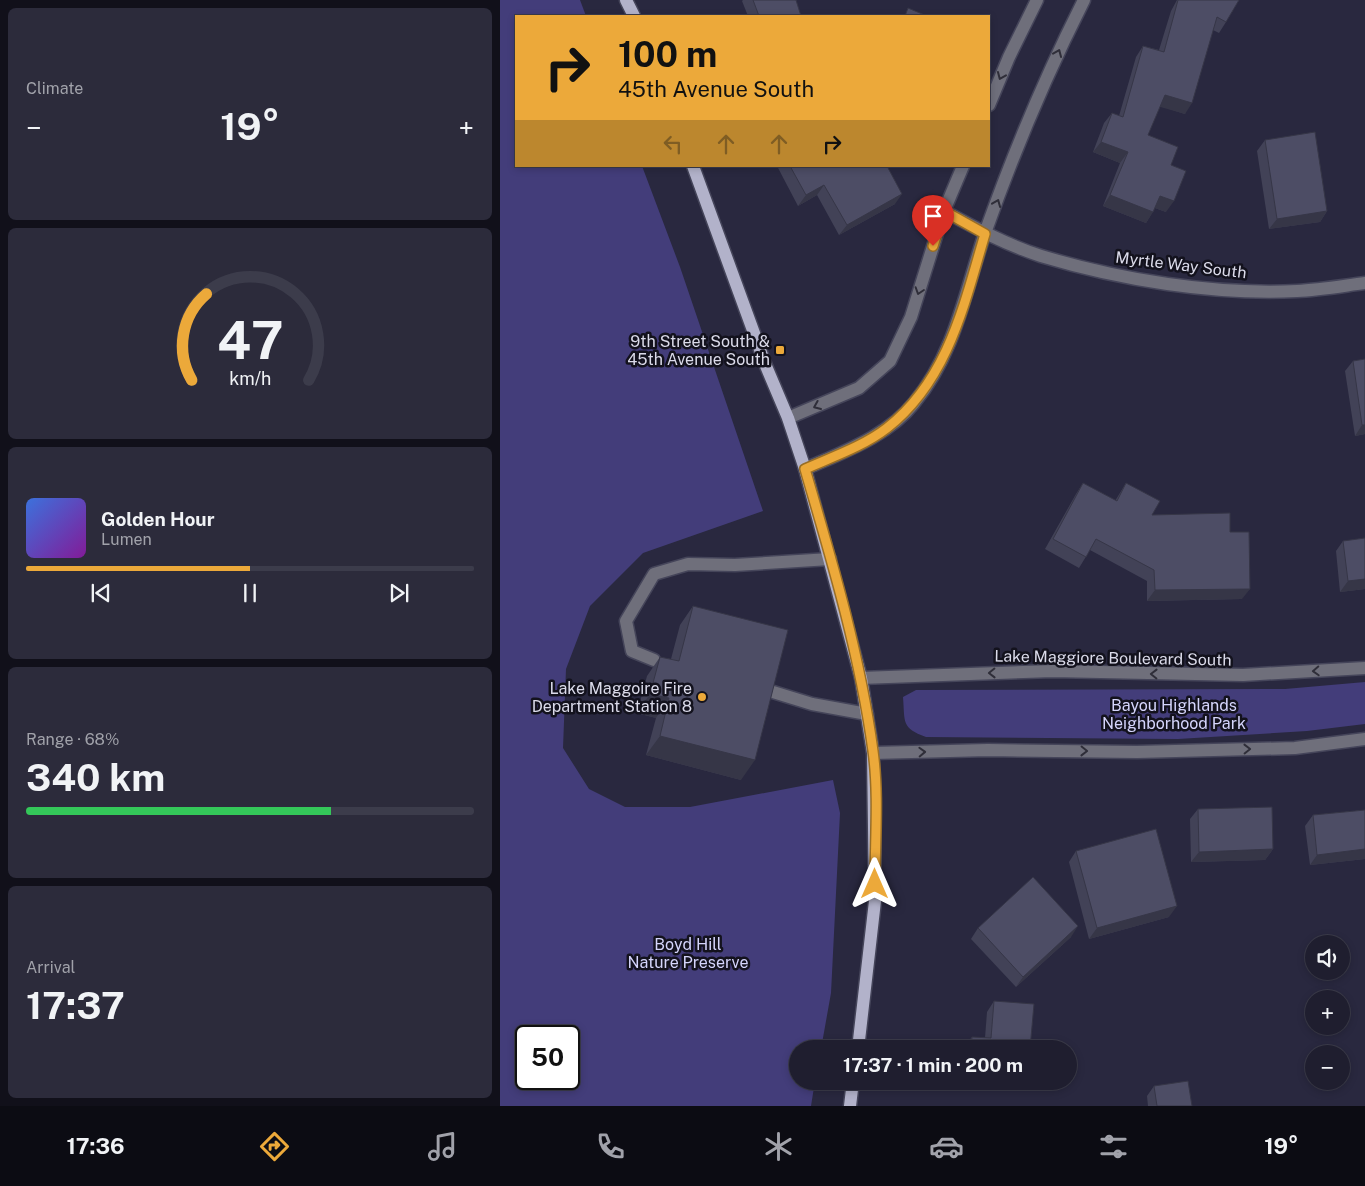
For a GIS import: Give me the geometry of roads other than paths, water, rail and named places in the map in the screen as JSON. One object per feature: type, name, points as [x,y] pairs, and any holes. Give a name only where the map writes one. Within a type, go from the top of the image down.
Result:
[{"type":"main road","points":[[626,0],[634,15]]},
{"type":"main road","points":[[693,167],[766,366],[788,418],[805,469],[861,678],[873,753],[875,901],[859,1040]]},
{"type":"main road","points":[[849,1106],[852,1090]]},
{"type":"street","points":[[990,103],[1009,57],[1037,0]]},
{"type":"street","points":[[805,469],[886,429],[913,404],[936,373],[960,317],[985,234],[1064,40],[1084,0]]},
{"type":"street","points":[[788,418],[859,388],[890,361],[910,317],[944,211],[963,167]]},
{"type":"street","name":"Myrtle Way South","points":[[944,211],[985,234],[1040,256],[1129,278],[1230,290],[1297,291],[1365,283]]},
{"type":"street","points":[[654,660],[632,651],[626,621],[654,574],[688,564],[735,565],[830,559]]},
{"type":"street","name":"Lake Maggiore Boulevard South","points":[[861,678],[1053,671],[1243,675],[1365,668]]},
{"type":"street","points":[[773,692],[812,704],[867,714]]},
{"type":"street","points":[[873,753],[988,750],[1137,752],[1295,748],[1365,739]]},
{"type":"place","name":"9th Street South & 45th Avenue South","points":[[780,350]]},
{"type":"place","name":"Lake Maggoire Fire Department Station 8","points":[[702,697]]},
{"type":"park label","name":"Bayou Highlands Neighborhood Park","points":[[1174,714]]},
{"type":"park label","name":"Boyd Hill Nature Preserve","points":[[688,953]]}]
